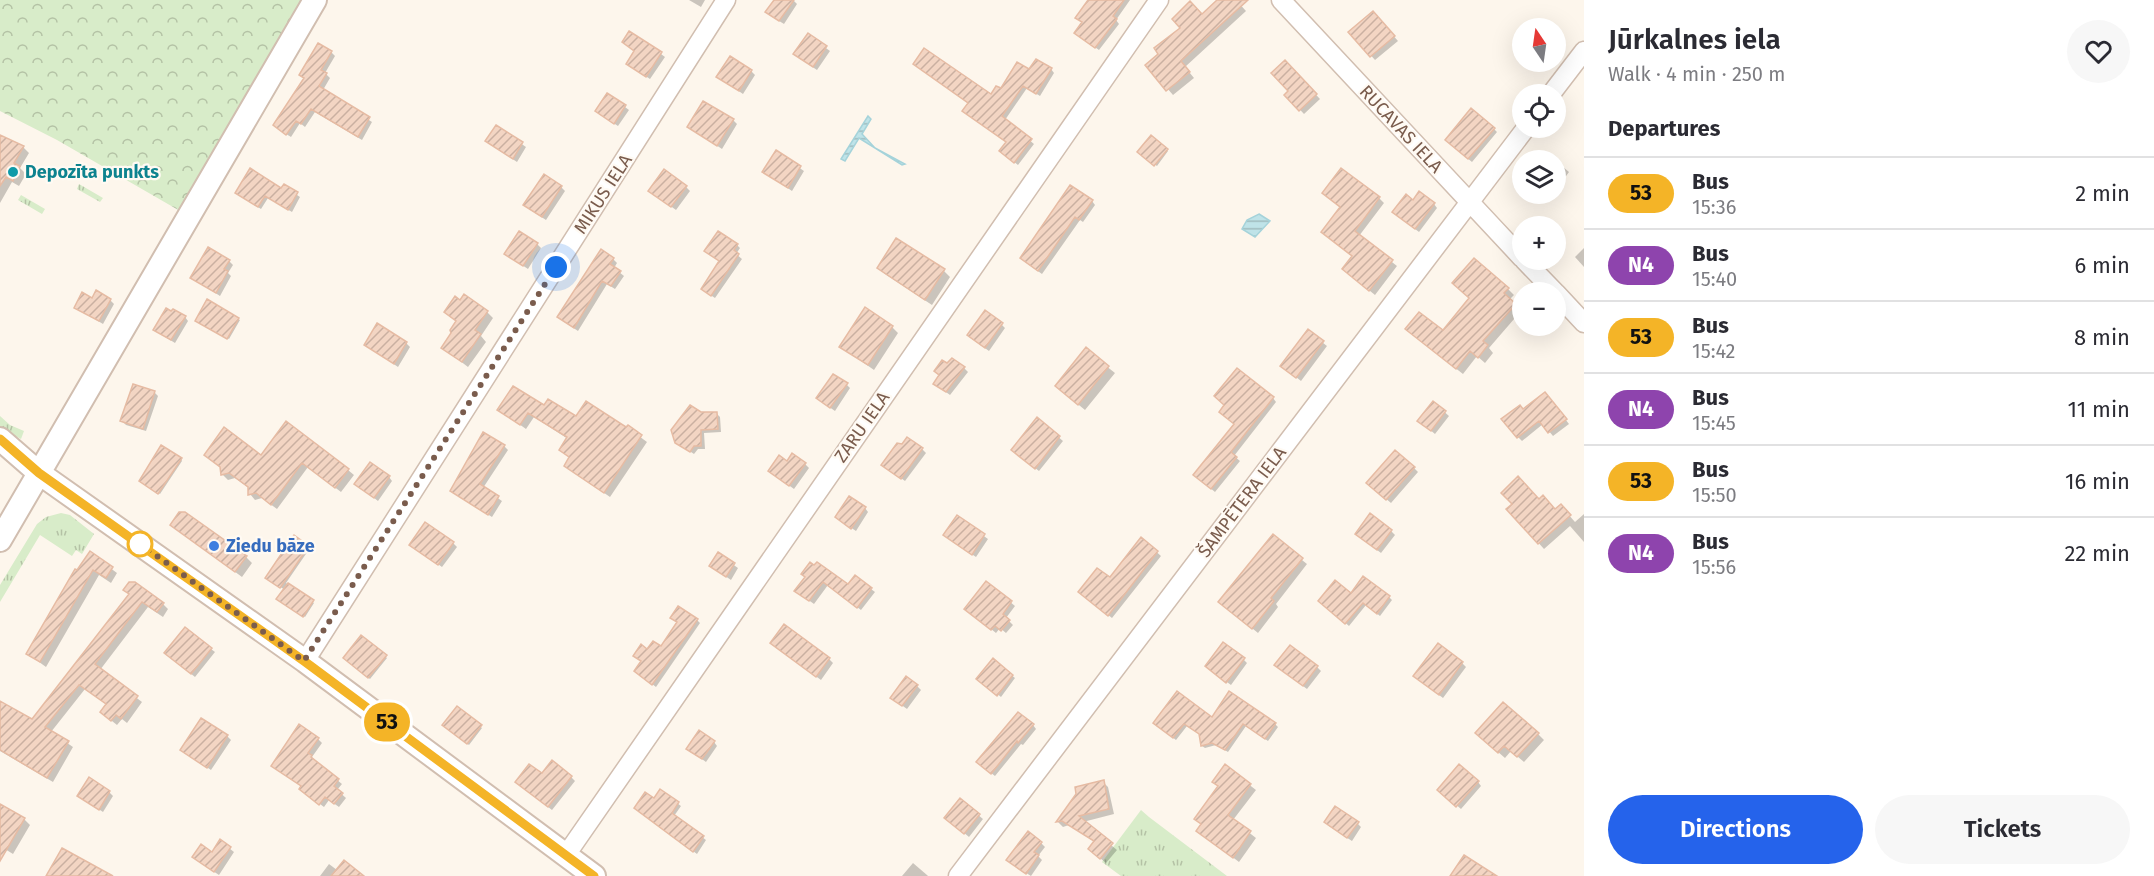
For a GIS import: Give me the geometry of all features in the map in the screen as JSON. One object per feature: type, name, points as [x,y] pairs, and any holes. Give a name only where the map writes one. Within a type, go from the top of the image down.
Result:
[{"type":"street","points":[[0,540],[315,0]]},
{"type":"street","name":"MIKUS IELA","points":[[304,661],[726,0]]},
{"type":"street","name":"ZARU IELA","points":[[566,855],[1159,0]]},
{"type":"street","name":"RUCAVAS IELA","points":[[1281,0],[1512,248]]},
{"type":"street","points":[[1559,84],[1584,51]]},
{"type":"street","name":"ŠAMPĒTERA IELA","points":[[958,876],[1518,138]]},
{"type":"street","name":"RUCAVAS IELA","points":[[1533,270],[1545,282]]},
{"type":"street","name":"RUCAVAS IELA","points":[[1566,304],[1584,323]]},
{"type":"street","points":[[0,438],[39,473],[304,661],[594,876]]},
{"type":"green space","points":[[0,0],[301,0],[180,211],[57,140],[0,111]]},
{"type":"green space","points":[[79,184],[103,198],[100,202],[77,189]]},
{"type":"green space","points":[[21,195],[45,209],[42,214],[18,200]]},
{"type":"green space","points":[[0,416],[10,425],[24,431],[21,439],[0,426]]},
{"type":"green space","points":[[61,513],[70,515],[94,534],[82,554],[76,550],[72,556],[40,535],[0,602],[0,585],[37,524],[46,517]]},
{"type":"green space","points":[[1141,810],[1227,876],[1121,876],[1102,862]]},
{"type":"water","points":[[868,116],[871,119],[862,134],[875,148],[905,164],[902,165],[859,138],[845,161],[841,159]]},
{"type":"water","points":[[1259,214],[1270,221],[1255,237],[1242,229],[1247,220]]},
{"type":"building","points":[[774,0],[794,0],[779,21],[765,12]]},
{"type":"building","points":[[1088,0],[1124,0],[1113,16],[1117,19],[1095,48],[1074,33],[1082,22],[1075,18]]},
{"type":"building","points":[[1217,0],[1248,0],[1181,61],[1190,72],[1166,91],[1145,65],[1158,54],[1154,48],[1180,28],[1172,19],[1190,1],[1202,14]]},
{"type":"building","points":[[1373,11],[1395,36],[1370,57],[1348,32]]},
{"type":"building","points":[[629,31],[662,52],[646,77],[626,64],[634,51],[622,42]]},
{"type":"building","points":[[808,33],[827,46],[813,67],[793,54]]},
{"type":"building","points":[[318,43],[332,51],[321,70],[327,73],[319,86],[370,117],[358,137],[311,109],[301,124],[296,121],[286,135],[273,125],[304,78],[299,75]]},
{"type":"building","points":[[924,48],[991,94],[996,86],[1001,88],[1017,62],[1029,69],[1036,59],[1052,68],[1036,94],[1023,86],[1002,116],[1032,139],[1014,163],[999,151],[1006,142],[962,111],[968,103],[913,64]]},
{"type":"building","points":[[730,56],[752,70],[739,91],[716,77]]},
{"type":"building","points":[[1285,60],[1317,94],[1299,111],[1284,95],[1288,91],[1271,73]]},
{"type":"building","points":[[607,93],[626,105],[614,124],[595,111]]},
{"type":"building","points":[[703,101],[734,119],[717,146],[687,127]]},
{"type":"building","points":[[1471,108],[1495,128],[1468,159],[1445,140]]},
{"type":"building","points":[[496,125],[523,142],[513,159],[485,141]]},
{"type":"building","points":[[0,135],[24,146],[14,163],[20,166],[13,181],[6,177],[0,186]]},
{"type":"building","points":[[1151,135],[1168,149],[1154,166],[1137,152]]},
{"type":"building","points":[[776,150],[801,166],[788,188],[762,172]]},
{"type":"building","points":[[250,168],[281,188],[284,184],[298,192],[288,210],[265,196],[258,207],[235,193]]},
{"type":"building","points":[[1341,168],[1380,197],[1355,231],[1393,260],[1369,291],[1342,269],[1352,256],[1321,232],[1340,207],[1322,193]]},
{"type":"building","points":[[664,169],[687,186],[671,207],[648,191]]},
{"type":"building","points":[[544,174],[562,186],[542,217],[523,205]]},
{"type":"building","points":[[1070,185],[1093,200],[1079,220],[1075,217],[1038,271],[1020,258]]},
{"type":"building","points":[[1419,191],[1435,203],[1415,229],[1392,212],[1406,194],[1413,200]]},
{"type":"building","points":[[519,231],[538,243],[523,266],[504,254]]},
{"type":"building","points":[[718,231],[738,244],[734,250],[739,254],[711,296],[701,289],[719,261],[704,251]]},
{"type":"building","points":[[896,238],[945,269],[925,300],[877,268]]},
{"type":"building","points":[[208,247],[230,260],[224,269],[228,271],[216,293],[190,278]]},
{"type":"building","points":[[601,249],[614,258],[610,264],[621,271],[611,286],[602,281],[574,328],[557,317]]},
{"type":"building","points":[[1474,258],[1509,288],[1504,293],[1512,300],[1512,308],[1483,341],[1488,345],[1478,358],[1470,351],[1456,369],[1405,329],[1419,312],[1443,330],[1469,298],[1452,283]]},
{"type":"building","points":[[96,290],[111,299],[99,321],[74,308],[82,292],[92,298]]},
{"type":"building","points":[[464,294],[488,311],[475,330],[481,334],[462,362],[441,348],[456,321],[444,312],[455,296],[460,300]]},
{"type":"building","points":[[207,299],[239,318],[227,339],[195,321]]},
{"type":"building","points":[[865,307],[893,326],[868,365],[839,347]]},
{"type":"building","points":[[166,308],[186,316],[171,340],[153,330]]},
{"type":"building","points":[[985,310],[1003,323],[985,348],[967,335]]},
{"type":"building","points":[[377,323],[407,342],[394,364],[364,345]]},
{"type":"building","points":[[1308,329],[1324,341],[1296,378],[1280,366]]},
{"type":"building","points":[[1086,347],[1109,366],[1078,405],[1055,386]]},
{"type":"building","points":[[952,358],[965,367],[946,392],[933,384],[939,375],[934,371],[942,360],[947,363]]},
{"type":"building","points":[[1237,368],[1274,397],[1231,452],[1237,457],[1211,489],[1193,475],[1234,424],[1219,412],[1224,405],[1214,396]]},
{"type":"building","points":[[833,374],[848,383],[830,408],[816,398]]},
{"type":"building","points":[[133,384],[155,391],[143,429],[120,421]]},
{"type":"building","points":[[513,386],[544,405],[548,399],[576,416],[586,401],[642,435],[604,493],[564,466],[569,457],[559,450],[567,437],[528,413],[520,425],[497,410]]},
{"type":"building","points":[[1545,392],[1567,419],[1548,433],[1539,421],[1517,438],[1501,419],[1520,405],[1523,409]]},
{"type":"building","points":[[1433,401],[1446,411],[1431,431],[1417,421]]},
{"type":"building","points":[[690,405],[701,412],[717,412],[718,429],[701,430],[701,446],[694,446],[690,452],[675,443],[671,430]]},
{"type":"building","points":[[1037,417],[1060,436],[1035,469],[1011,450]]},
{"type":"building","points":[[286,421],[349,469],[335,488],[302,463],[271,505],[256,493],[248,495],[248,487],[229,473],[221,475],[220,467],[204,455],[224,427],[261,455]]},
{"type":"building","points":[[483,432],[505,445],[480,484],[499,496],[488,515],[450,491]]},
{"type":"building","points":[[907,437],[923,448],[901,479],[881,465],[897,443],[902,444]]},
{"type":"building","points":[[161,445],[182,458],[158,494],[139,481]]},
{"type":"building","points":[[1395,450],[1415,467],[1386,500],[1366,483]]},
{"type":"building","points":[[792,453],[806,463],[789,486],[768,471],[779,455],[787,461]]},
{"type":"building","points":[[370,462],[390,476],[374,498],[354,484]]},
{"type":"building","points":[[1518,476],[1539,499],[1543,495],[1555,509],[1561,504],[1571,515],[1538,544],[1506,509],[1512,504],[1501,493]]},
{"type":"building","points":[[849,496],[866,507],[851,529],[835,517]]},
{"type":"building","points":[[179,512],[185,512],[247,556],[235,572],[170,525]]},
{"type":"building","points":[[1370,513],[1392,530],[1377,550],[1355,534]]},
{"type":"building","points":[[957,515],[985,534],[972,555],[943,535]]},
{"type":"building","points":[[425,522],[454,542],[438,565],[409,545]]},
{"type":"building","points":[[1273,534],[1303,558],[1271,598],[1274,601],[1252,629],[1218,602]]},
{"type":"building","points":[[294,535],[309,546],[280,588],[265,578]]},
{"type":"building","points":[[1141,537],[1158,551],[1108,616],[1078,592],[1097,568],[1110,577]]},
{"type":"building","points":[[90,551],[113,567],[106,578],[93,570],[40,662],[26,654],[75,569],[77,570]]},
{"type":"building","points":[[718,552],[735,563],[726,577],[709,566]]},
{"type":"building","points":[[810,562],[814,565],[817,562],[848,584],[855,575],[872,588],[857,608],[823,582],[809,601],[794,591],[805,577],[801,574]]},
{"type":"building","points":[[1363,576],[1390,596],[1377,614],[1363,603],[1345,624],[1318,601],[1335,580],[1351,593]]},
{"type":"building","points":[[986,581],[1012,601],[1003,614],[1010,620],[1001,631],[995,626],[991,630],[964,609]]},
{"type":"building","points":[[129,582],[135,582],[164,603],[157,612],[142,602],[95,664],[138,696],[121,719],[116,715],[111,721],[100,712],[106,704],[79,685],[45,727],[69,741],[47,778],[0,750],[0,701],[32,719],[129,594],[123,590]]},
{"type":"building","points":[[288,583],[314,600],[303,617],[276,599]]},
{"type":"building","points":[[678,606],[698,619],[652,685],[634,671],[641,661],[633,656],[641,644],[647,649],[653,641],[661,646],[677,622],[670,618]]},
{"type":"building","points":[[784,624],[830,658],[816,677],[770,643]]},
{"type":"building","points":[[185,627],[212,648],[191,674],[164,653]]},
{"type":"building","points":[[361,635],[387,655],[368,678],[343,658]]},
{"type":"building","points":[[1223,642],[1245,658],[1226,683],[1205,666]]},
{"type":"building","points":[[1438,643],[1463,662],[1439,695],[1413,676]]},
{"type":"building","points":[[1290,645],[1318,666],[1303,686],[1274,665]]},
{"type":"building","points":[[993,658],[1013,675],[997,696],[976,679]]},
{"type":"building","points":[[906,676],[918,685],[902,706],[890,698]]},
{"type":"building","points":[[1177,691],[1212,717],[1229,691],[1276,723],[1265,739],[1243,724],[1225,750],[1212,743],[1201,746],[1199,734],[1184,724],[1173,738],[1153,723]]},
{"type":"building","points":[[1503,702],[1539,733],[1517,757],[1504,746],[1498,753],[1475,733]]},
{"type":"building","points":[[457,706],[482,725],[467,744],[442,725]]},
{"type":"building","points":[[1018,712],[1034,724],[1018,743],[1017,741],[991,774],[976,762]]},
{"type":"building","points":[[201,718],[228,735],[207,768],[180,750]]},
{"type":"building","points":[[299,724],[319,738],[308,753],[339,779],[334,786],[343,793],[334,804],[325,797],[319,805],[299,789],[301,786],[271,766]]},
{"type":"building","points":[[699,730],[715,741],[702,759],[686,749]]},
{"type":"building","points":[[552,760],[572,776],[548,807],[515,782],[529,764],[542,773]]},
{"type":"building","points":[[1225,764],[1251,784],[1228,815],[1251,831],[1233,858],[1196,831],[1201,824],[1194,819],[1218,786],[1212,782]]},
{"type":"building","points":[[1459,764],[1479,781],[1456,807],[1437,790]]},
{"type":"building","points":[[89,777],[110,791],[99,810],[77,796]]},
{"type":"building","points":[[1104,780],[1109,809],[1079,816],[1113,843],[1100,859],[1088,849],[1094,841],[1062,821],[1056,822],[1076,794],[1075,787]]},
{"type":"building","points":[[660,789],[679,802],[672,813],[704,836],[693,852],[634,808],[645,792],[654,798]]},
{"type":"building","points":[[960,798],[980,814],[964,834],[944,818]]},
{"type":"building","points":[[0,804],[25,818],[0,861]]},
{"type":"building","points":[[1335,806],[1359,822],[1347,838],[1324,822]]},
{"type":"building","points":[[1028,831],[1042,842],[1034,852],[1039,855],[1026,874],[1006,860]]},
{"type":"building","points":[[220,839],[231,847],[214,872],[192,857],[201,844],[212,852]]},
{"type":"building","points":[[62,848],[113,876],[46,876]]},
{"type":"building","points":[[1464,855],[1497,876],[1450,876]]},
{"type":"building","points":[[344,860],[364,876],[331,876]]},
{"type":"bus line","name":"53","points":[[0,439],[39,473],[304,661],[594,876]]},
{"type":"place","name":"Depozīta punkts","points":[[13,172]]},
{"type":"place","name":"Ziedu bāze","points":[[214,546]]},
{"type":"route","points":[[140,544],[304,661],[556,267]]}]
